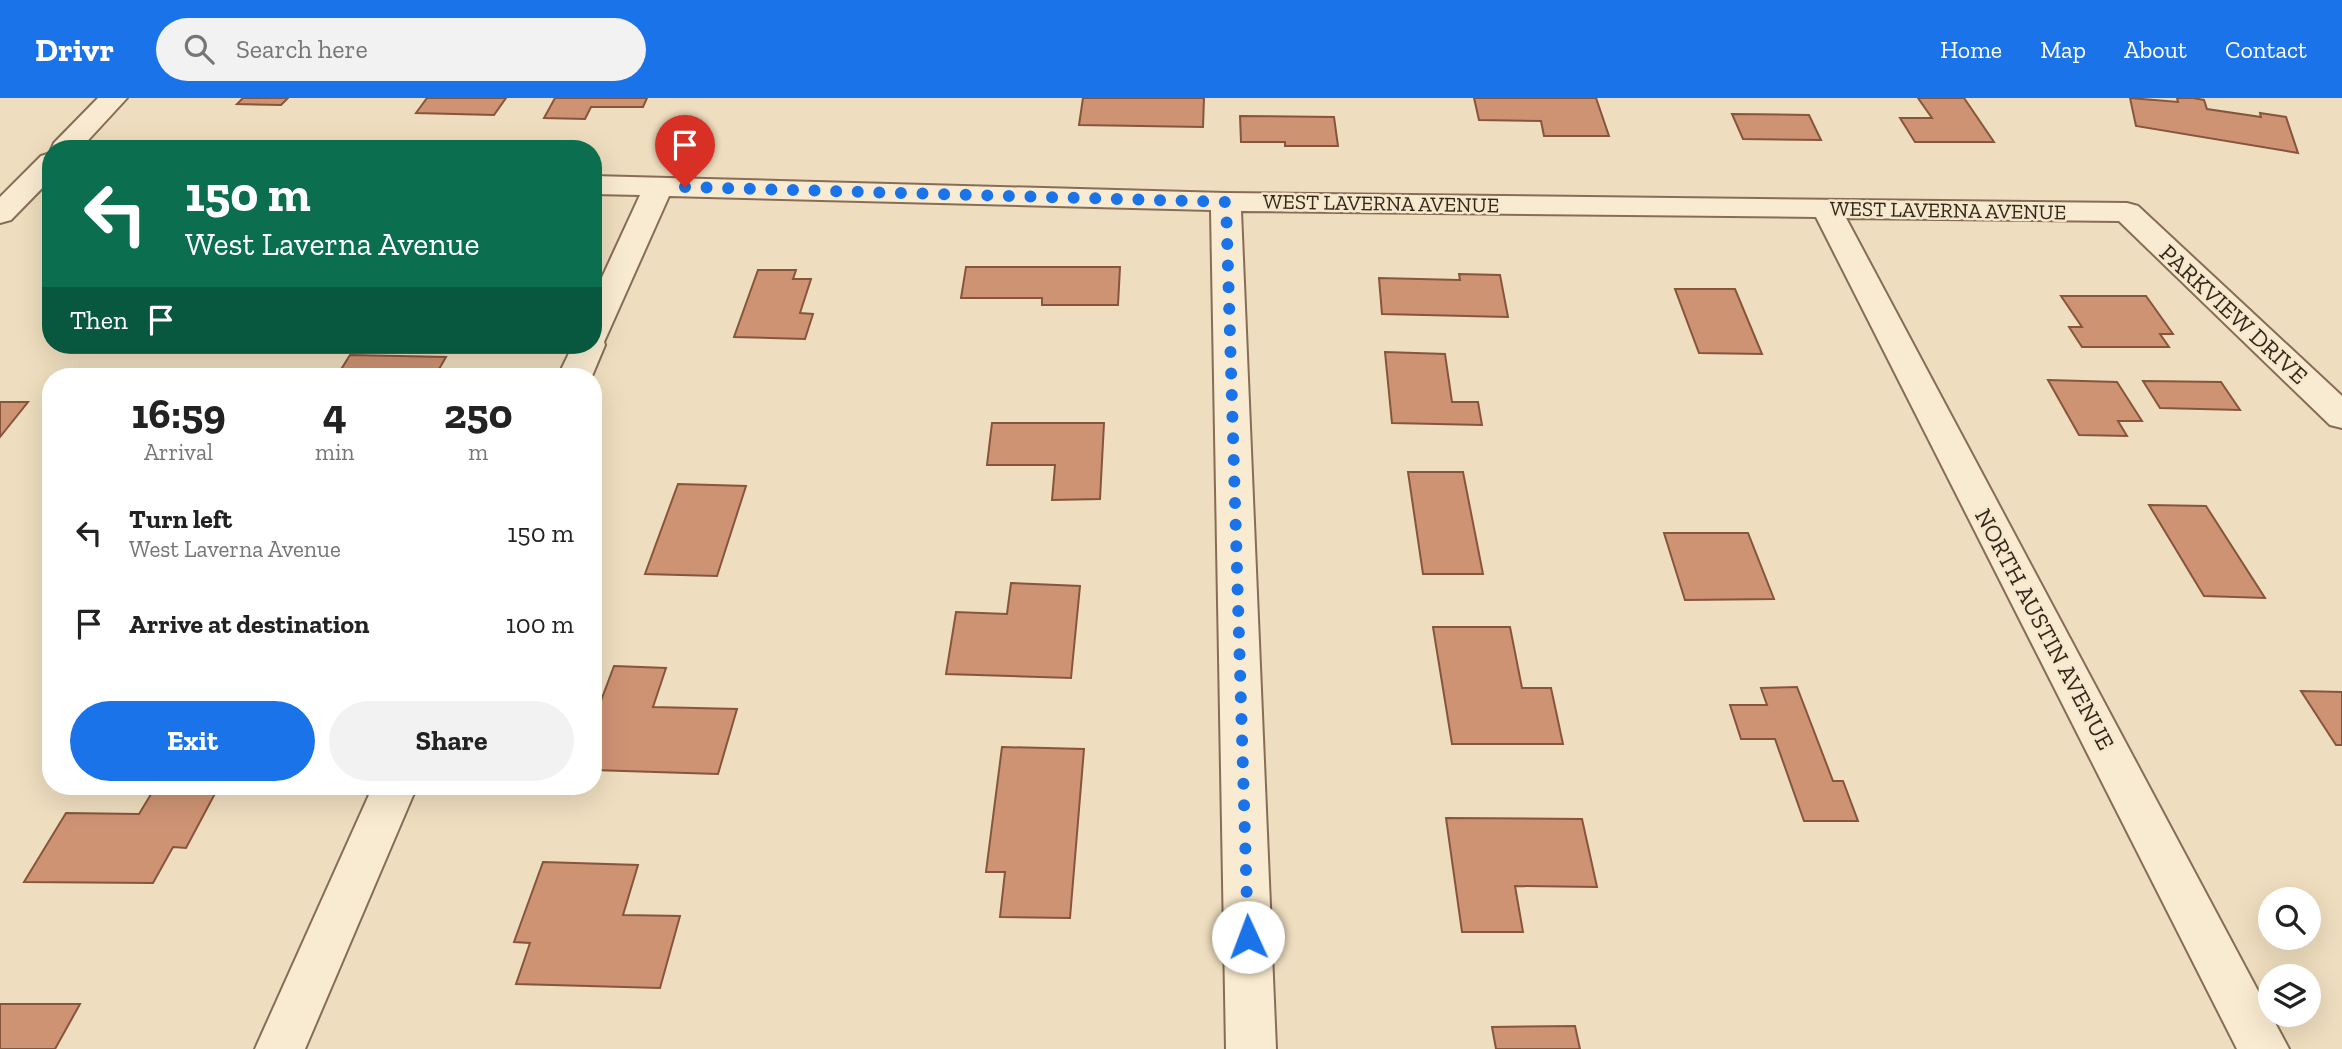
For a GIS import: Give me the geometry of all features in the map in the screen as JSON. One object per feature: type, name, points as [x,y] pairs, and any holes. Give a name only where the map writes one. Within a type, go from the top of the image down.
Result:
[{"type":"street","points":[[73,140],[113,98]]},
{"type":"street","points":[[0,215],[42,172]]},
{"type":"street","name":"WEST LAVERNA AVENUE","points":[[602,185],[1226,202],[2127,212]]},
{"type":"street","points":[[602,314],[658,187]]},
{"type":"street","points":[[1226,202],[1251,1049]]},
{"type":"street","name":"NORTH AUSTIN AVENUE","points":[[1826,208],[2264,1049]]},
{"type":"street","name":"PARKVIEW DRIVE","points":[[2127,212],[2342,416]]},
{"type":"street","points":[[280,1049],[391,795]]},
{"type":"building","points":[[243,98],[288,98],[281,105],[237,104]]},
{"type":"building","points":[[427,98],[506,98],[494,115],[416,113]]},
{"type":"building","points":[[555,98],[647,98],[643,107],[591,107],[585,119],[544,118]]},
{"type":"building","points":[[1083,98],[1204,98],[1203,127],[1079,125]]},
{"type":"building","points":[[1474,98],[1596,98],[1609,136],[1544,136],[1541,121],[1479,120]]},
{"type":"building","points":[[1918,98],[1964,98],[1994,142],[1915,142],[1900,118],[1932,118]]},
{"type":"building","points":[[2130,98],[2178,102],[2177,98],[2193,98],[2204,100],[2207,109],[2261,117],[2260,113],[2286,117],[2298,153],[2136,126]]},
{"type":"building","points":[[1732,114],[1809,115],[1821,140],[1743,139]]},
{"type":"building","points":[[1240,116],[1334,117],[1338,146],[1285,146],[1285,142],[1241,142]]},
{"type":"building","points":[[966,267],[1120,267],[1118,305],[1042,305],[1042,298],[961,298]]},
{"type":"building","points":[[758,270],[796,270],[793,279],[811,279],[800,313],[813,314],[805,339],[734,337]]},
{"type":"building","points":[[1459,274],[1500,275],[1508,317],[1382,314],[1379,278],[1460,280]]},
{"type":"building","points":[[1675,289],[1735,289],[1762,354],[1699,353]]},
{"type":"building","points":[[2061,296],[2146,296],[2173,334],[2160,334],[2169,347],[2082,347],[2069,327],[2082,327]]},
{"type":"building","points":[[1385,352],[1445,354],[1452,402],[1478,402],[1482,425],[1392,423]]},
{"type":"building","points":[[350,355],[446,357],[440,368],[342,368]]},
{"type":"building","points":[[2048,380],[2117,382],[2142,421],[2118,421],[2127,436],[2079,435]]},
{"type":"building","points":[[2143,381],[2221,382],[2240,410],[2160,408]]},
{"type":"building","points":[[0,402],[28,402],[0,437]]},
{"type":"building","points":[[992,423],[1104,423],[1100,499],[1052,500],[1055,465],[987,465]]},
{"type":"building","points":[[1408,472],[1463,472],[1483,574],[1423,574]]},
{"type":"building","points":[[678,484],[746,486],[717,576],[645,574]]},
{"type":"building","points":[[2149,505],[2206,506],[2265,598],[2204,596]]},
{"type":"building","points":[[1664,533],[1748,533],[1774,599],[1685,600]]},
{"type":"building","points":[[1011,583],[1080,586],[1071,678],[946,674],[956,612],[1007,614]]},
{"type":"building","points":[[1433,627],[1510,627],[1522,688],[1551,688],[1563,744],[1452,744]]},
{"type":"building","points":[[614,666],[666,668],[653,707],[737,709],[718,774],[602,770],[602,698]]},
{"type":"building","points":[[1797,687],[1833,781],[1843,781],[1858,821],[1804,821],[1775,739],[1741,739],[1730,705],[1767,705],[1761,688]]},
{"type":"building","points":[[2301,691],[2342,692],[2342,745],[2336,745]]},
{"type":"building","points":[[1002,747],[1084,749],[1070,918],[1000,917],[1005,872],[986,872]]},
{"type":"building","points":[[151,795],[214,795],[186,848],[173,847],[153,883],[24,882],[66,813],[139,814]]},
{"type":"building","points":[[1446,818],[1582,819],[1597,887],[1515,886],[1523,932],[1462,932]]},
{"type":"building","points":[[543,862],[638,865],[623,915],[680,916],[660,988],[516,984],[530,943],[514,942]]},
{"type":"building","points":[[0,1004],[80,1004],[55,1049],[0,1049]]},
{"type":"building","points":[[1575,1026],[1580,1049],[1496,1049],[1492,1027]]},
{"type":"route","points":[[685,187],[1226,202],[1248,937]]}]
